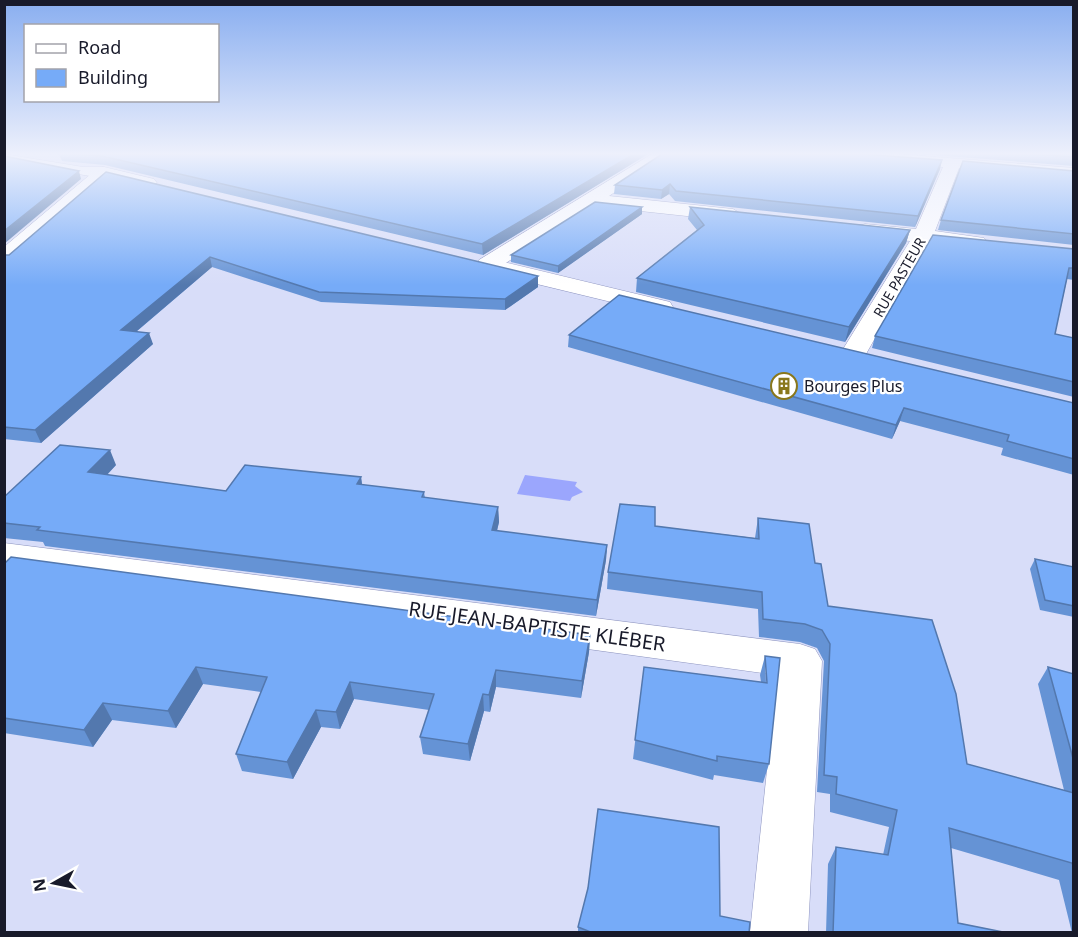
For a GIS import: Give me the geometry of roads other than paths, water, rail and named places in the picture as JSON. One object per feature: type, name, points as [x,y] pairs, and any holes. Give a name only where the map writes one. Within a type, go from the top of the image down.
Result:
[{"type":"street","points":[[4,258],[73,198]]},
{"type":"street","points":[[487,265],[596,198]]},
{"type":"street","name":"RUE PASTEUR","points":[[852,354],[945,198]]},
{"type":"street","points":[[592,200],[757,218]]},
{"type":"street","points":[[840,227],[993,244]]},
{"type":"street","points":[[465,260],[683,313]]},
{"type":"street","name":"RUE JEAN-BAPTISTE KLÉBER","points":[[4,556],[800,661],[779,933]]},
{"type":"water","points":[[525,475],[577,482],[575,486],[583,492],[572,497],[570,501],[517,494]]},
{"type":"place","name":"Bourges Plus","points":[[784,386]]}]
